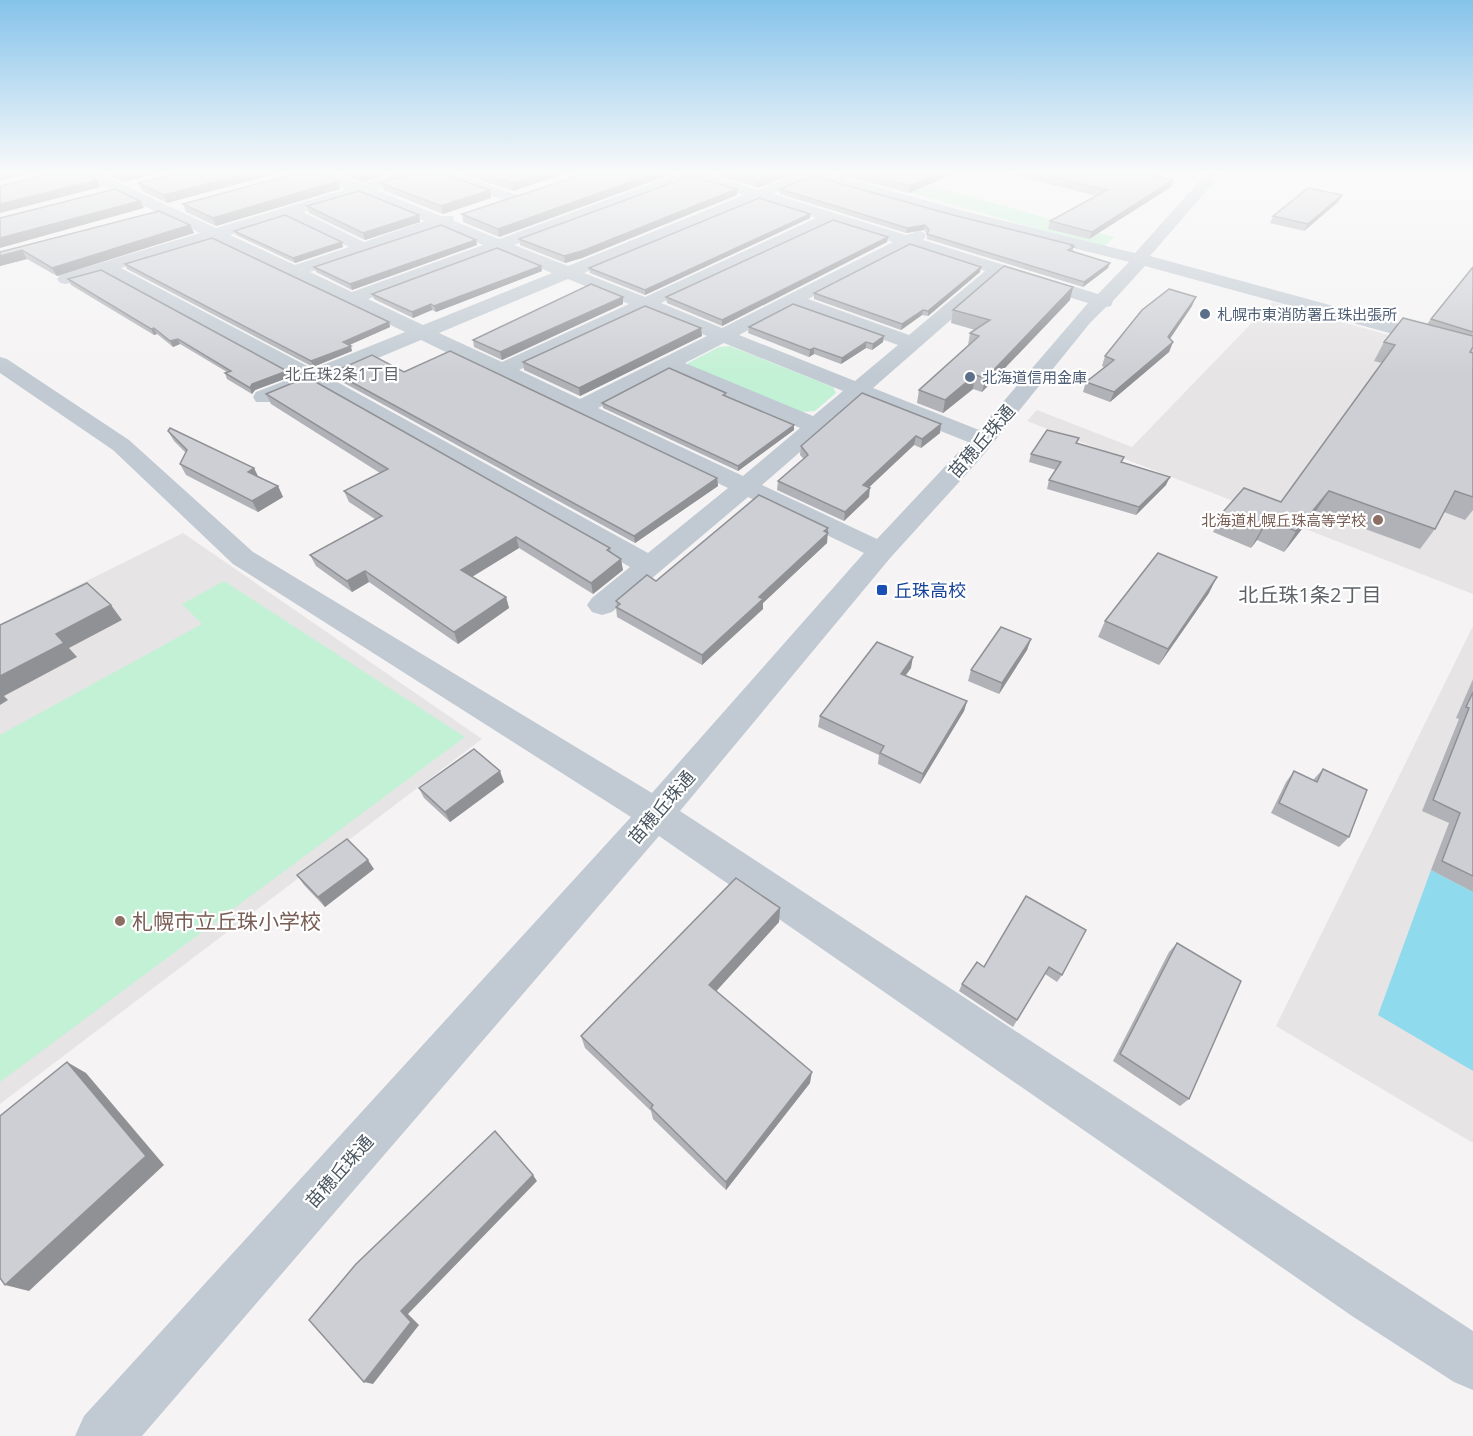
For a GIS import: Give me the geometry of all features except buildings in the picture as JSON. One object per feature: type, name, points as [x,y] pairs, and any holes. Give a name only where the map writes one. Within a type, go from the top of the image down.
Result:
[{"type":"street","points":[[66,279],[189,241]]},
{"type":"street","points":[[227,241],[881,551]]},
{"type":"street","points":[[349,241],[364,248]]},
{"type":"street","points":[[293,272],[384,241]]},
{"type":"street","points":[[485,241],[647,303],[983,440]]},
{"type":"street","points":[[351,299],[510,241]]},
{"type":"street","points":[[264,397],[643,241]]},
{"type":"street","points":[[501,371],[780,241]]},
{"type":"street","points":[[580,408],[908,241],[1104,302]]},
{"type":"street","points":[[1063,241],[1473,350]]},
{"type":"street","name":"苗穂丘珠通","points":[[104,1436],[656,814],[881,551],[983,440],[1083,319],[1104,302],[1156,241]]},
{"type":"street","points":[[105,267],[312,376],[650,566]]},
{"type":"street","points":[[602,605],[746,486],[998,269]]},
{"type":"street","points":[[792,300],[913,343]]},
{"type":"street","points":[[0,363],[122,445],[243,558],[656,814],[1361,1290],[1473,1363]]},
{"type":"street","points":[[668,363],[816,426]]},
{"type":"shaded area","name":"北海道札幌丘珠高等学校","points":[[1272,302],[1473,359],[1473,594],[1027,421],[1037,410],[1132,447]]},
{"type":"shaded area","name":"札幌市立丘珠小学校","points":[[183,533],[482,739],[0,1104],[0,624]]},
{"type":"shaded area","points":[[1473,626],[1473,1143],[1276,1026]]},
{"type":"green space","points":[[1081,241],[1110,241],[1105,246]]},
{"type":"green space","points":[[730,346],[833,387],[836,393],[815,411],[801,412],[688,366],[688,363],[719,347]]},
{"type":"green space","name":"札幌市立丘珠小学校","points":[[224,581],[465,737],[0,1082],[0,735],[202,624],[182,604]]},
{"type":"water","points":[[1431,870],[1473,892],[1473,1071],[1378,1015]]},
{"type":"place","name":"札幌市東消防署丘珠出張所","points":[[1205,314]]},
{"type":"place","name":"北海道信用金庫","points":[[970,377]]},
{"type":"place","name":"北海道札幌丘珠高等学校","points":[[1378,520]]},
{"type":"place","name":"丘珠高校","points":[[882,590]]},
{"type":"place","name":"札幌市立丘珠小学校","points":[[120,921]]},
{"type":"district","name":"北丘珠2条1丁目","points":[[342,374]]},
{"type":"district","name":"北丘珠1条2丁目","points":[[1310,594]]}]
